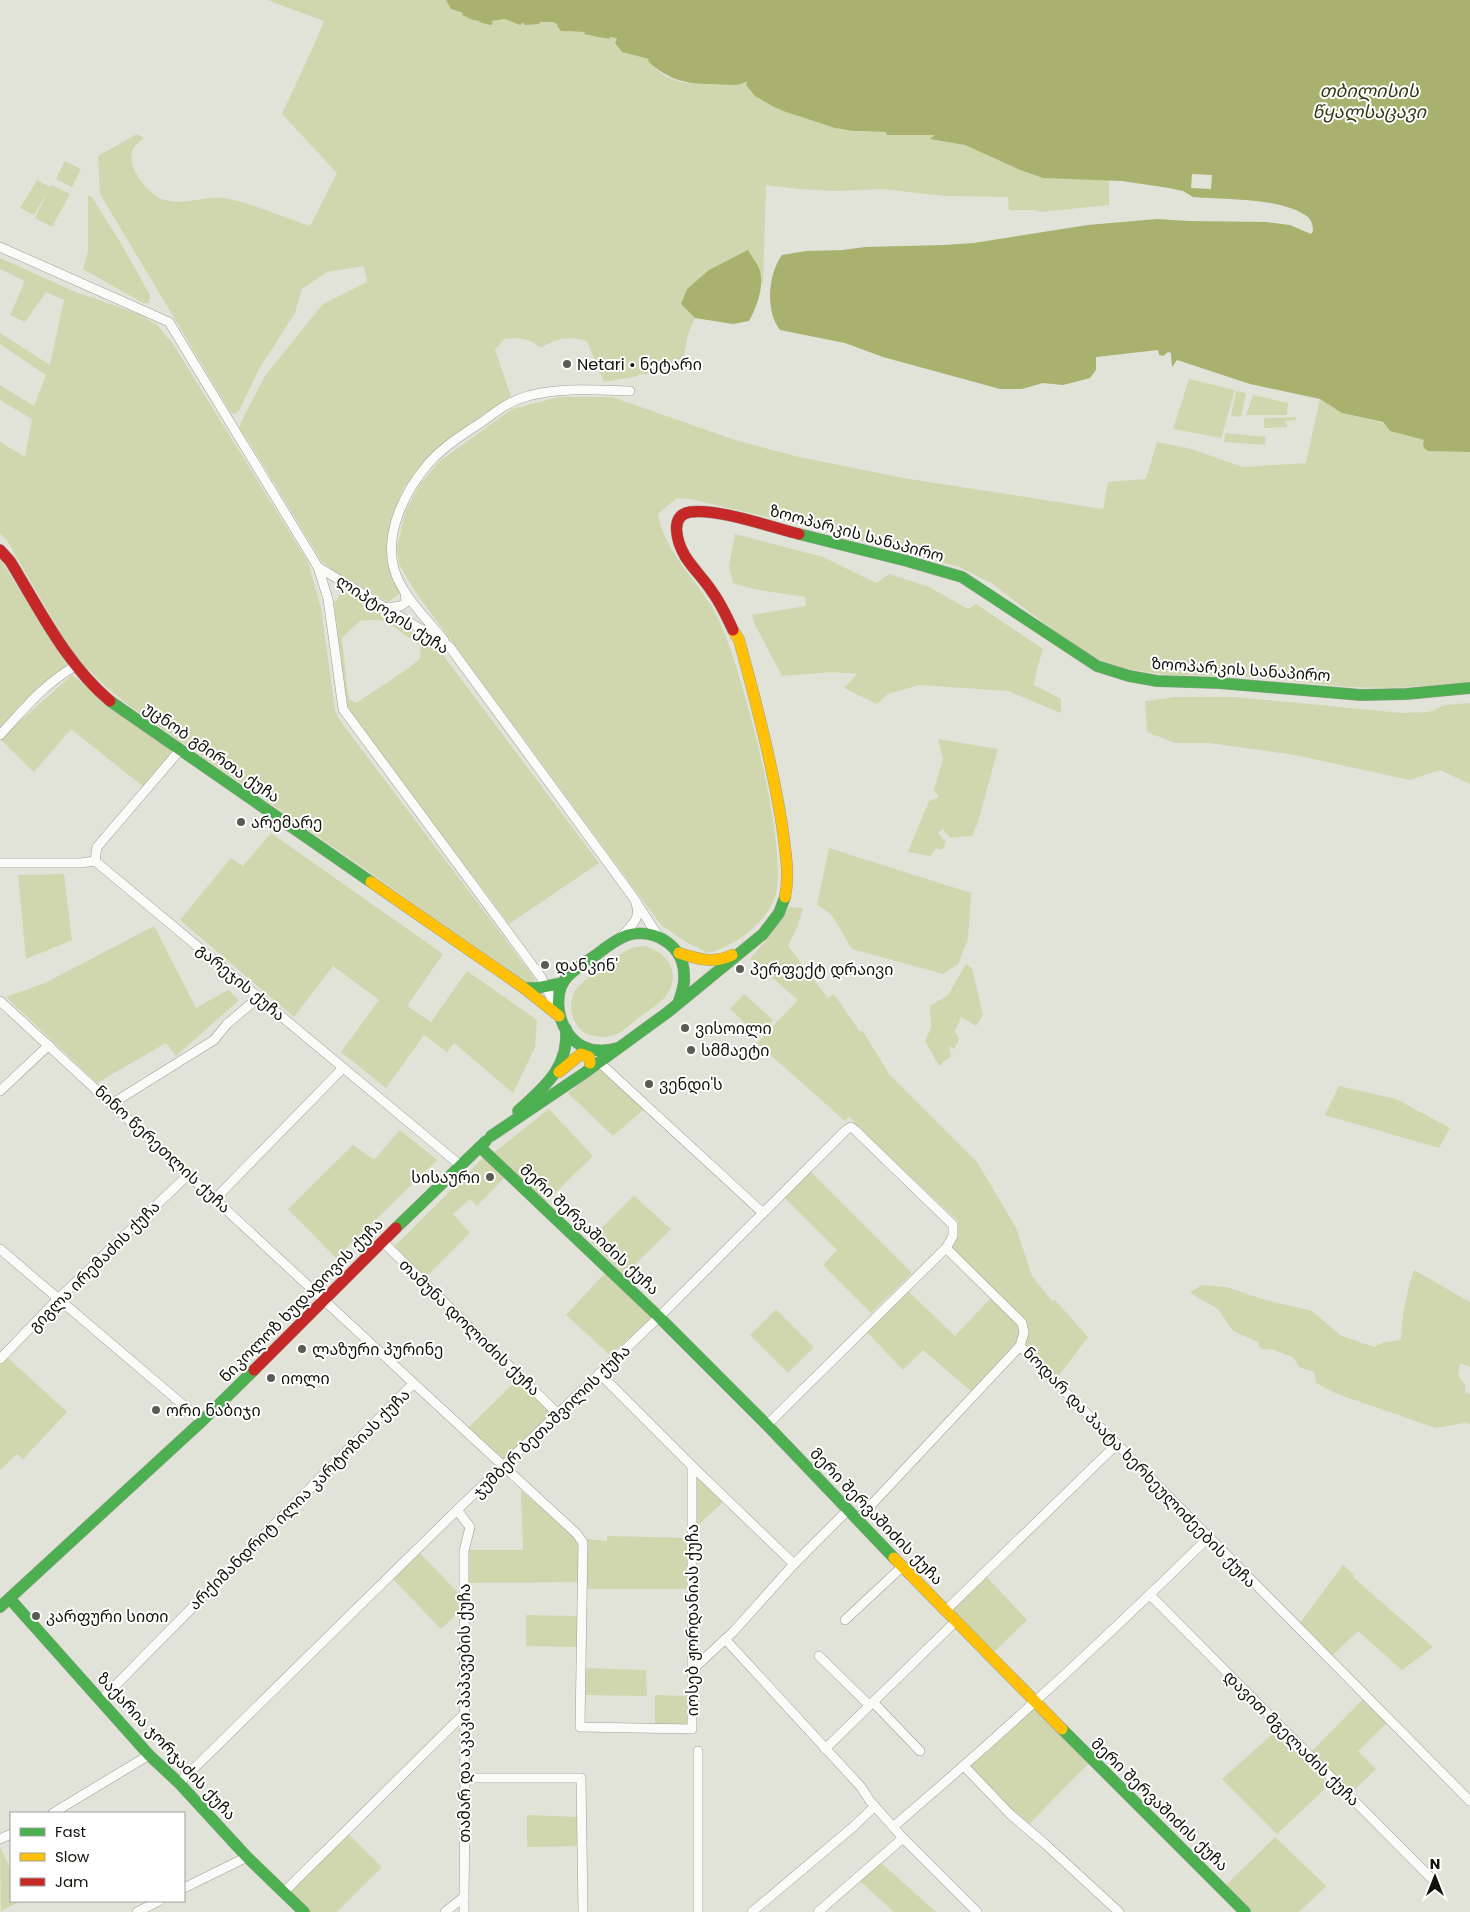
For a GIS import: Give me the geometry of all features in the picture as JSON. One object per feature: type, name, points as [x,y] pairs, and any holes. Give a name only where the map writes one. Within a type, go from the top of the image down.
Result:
[{"type":"main road","name":"ზოოპარკის სანაპირო","points":[[744,948],[762,934],[779,913],[784,903],[787,889],[787,862],[765,736],[739,640],[712,592],[685,556],[676,535],[676,526],[681,516],[689,512],[712,512],[907,561],[962,577],[1097,666],[1128,676],[1157,681],[1219,683],[1362,695],[1406,694],[1470,688]]},
{"type":"main road","name":"უცნობ გმირთა ქუჩა","points":[[0,550],[10,560],[67,655],[109,700],[524,988],[559,1016]]},
{"type":"main road","points":[[619,1048],[599,1050],[586,1048],[576,1043],[566,1029],[559,1016],[559,1000],[563,983],[568,976],[618,941],[629,936],[649,934],[658,936],[679,953],[698,959],[714,961],[728,957],[744,948]]},
{"type":"main road","name":"ნიკოლოზ ხუდადოვის ქუჩა","points":[[491,1136],[600,1063],[677,1004],[744,948]]},
{"type":"main road","points":[[677,1004],[685,984],[686,973],[679,953]]},
{"type":"main road","points":[[524,988],[563,983]]},
{"type":"main road","name":"ნიკოლოზ ხუდადოვის ქუჩა","points":[[0,1607],[202,1421],[382,1241],[551,1079],[561,1063],[566,1046],[566,1029]]},
{"type":"main road","points":[[551,1079],[581,1054],[587,1056],[590,1060],[590,1065],[583,1074]]},
{"type":"main road","name":"მერი შერვაშიძის ქუჩა","points":[[480,1147],[659,1317],[767,1425],[955,1622],[1036,1701],[1084,1753],[1245,1912]]},
{"type":"main road","name":"ზაქარია ჯორჯაძის ქუჩა","points":[[10,1599],[149,1755],[304,1912]]},
{"type":"street","name":"ლიპტოვის ქუჩა","points":[[0,247],[169,322],[318,567],[449,646],[633,896],[658,936]]},
{"type":"street","points":[[449,646],[405,592],[394,569],[392,548],[396,519],[405,498],[428,464],[447,446],[502,408],[527,396],[566,390],[630,391]]},
{"type":"street","points":[[318,567],[328,600],[343,710],[546,986],[559,1016]]},
{"type":"street","points":[[328,600],[332,588],[346,584]]},
{"type":"street","points":[[386,608],[401,606],[406,602],[405,592]]},
{"type":"street","points":[[0,735],[40,691],[54,679],[76,666]]},
{"type":"street","points":[[0,863],[81,863],[95,861],[97,847],[180,750]]},
{"type":"street","name":"გარეჯის ქუჩა","points":[[95,861],[460,1165]]},
{"type":"street","points":[[618,941],[636,919],[638,912],[633,896]]},
{"type":"street","points":[[113,1103],[214,1040],[227,1024],[258,997]]},
{"type":"street","name":"ნინო წერეთლის ქუჩა","points":[[0,1001],[216,1198],[413,1384],[504,1466]]},
{"type":"street","points":[[0,1091],[49,1045]]},
{"type":"street","points":[[600,1063],[763,1213],[846,1130],[851,1128],[954,1225],[953,1236],[946,1248],[767,1425]]},
{"type":"street","points":[[216,1198],[343,1068]]},
{"type":"street","name":"გიგლა ირემაძის ქუჩა","points":[[0,1359],[58,1299],[189,1174]]},
{"type":"street","name":"ჯუმბერ ბეთაშვილის ქუჩა","points":[[179,1784],[457,1510],[659,1317],[763,1213]]},
{"type":"street","name":"თამუნა დოლიძის ქუჩა","points":[[382,1241],[558,1413]]},
{"type":"street","name":"ნოდარ და პაატა ხერხეულიძეების ქუჩა","points":[[946,1248],[1022,1324],[1024,1333],[1020,1346],[1470,1801]]},
{"type":"street","points":[[0,1249],[202,1421]]},
{"type":"street","points":[[858,1519],[1020,1346]]},
{"type":"street","points":[[599,1373],[794,1564]]},
{"type":"street","name":"არქიმანდრიტ ილია კარტოზიას ქუჩა","points":[[101,1700],[413,1384]]},
{"type":"street","points":[[945,1611],[1116,1445]]},
{"type":"street","name":"იოსებ ჟორდანიას ქუჩა","points":[[504,1466],[577,1534],[583,1543],[580,1727],[692,1729],[692,1466]]},
{"type":"street","name":"თამარ და აკაკი პაპავების ქუჩა","points":[[457,1510],[470,1526],[464,1550],[466,1778],[464,1912]]},
{"type":"street","points":[[691,1671],[725,1639],[794,1564],[848,1510]]},
{"type":"street","points":[[894,1826],[1036,1701],[1208,1538]]},
{"type":"street","points":[[845,1620],[903,1566]]},
{"type":"street","name":"დავით მგელაძის ქუჩა","points":[[1150,1595],[1434,1881]]},
{"type":"street","points":[[825,1749],[955,1622]]},
{"type":"street","points":[[725,1639],[861,1787],[875,1806],[904,1838],[977,1912]]},
{"type":"street","points":[[819,1656],[920,1751]]},
{"type":"street","points":[[284,1892],[464,1714]]},
{"type":"street","points":[[698,1751],[698,1912]]},
{"type":"street","points":[[55,1812],[149,1755]]},
{"type":"street","points":[[964,1766],[1011,1815],[1119,1912]]},
{"type":"street","points":[[466,1778],[581,1778],[583,1912]]},
{"type":"street","points":[[752,1912],[853,1827],[875,1806]]},
{"type":"street","points":[[818,1912],[904,1838]]},
{"type":"street","points":[[185,1887],[247,1856]]},
{"type":"street","points":[[446,1912],[464,1897]]},
{"type":"street","points":[[137,1912],[157,1902]]},
{"type":"shaded area","points":[[267,0],[446,0],[451,9],[482,21],[479,23],[491,23],[490,21],[505,19],[520,24],[521,22],[553,22],[569,32],[585,32],[584,34],[606,39],[609,39],[609,37],[618,38],[615,43],[622,52],[650,59],[657,69],[677,81],[701,84],[738,85],[743,82],[747,83],[746,85],[755,96],[772,106],[835,128],[864,132],[886,132],[887,135],[937,135],[948,142],[965,145],[1020,170],[1043,178],[1109,180],[1109,205],[1041,212],[1034,210],[1009,210],[1008,197],[945,196],[882,189],[836,191],[766,185],[763,284],[761,283],[760,270],[681,304],[695,318],[688,334],[682,368],[657,374],[639,374],[638,376],[604,382],[587,341],[563,339],[541,348],[524,339],[504,339],[495,350],[511,396],[469,424],[433,453],[404,487],[391,519],[390,570],[401,593],[388,602],[335,572],[322,562],[249,442],[239,430],[241,422],[265,376],[323,304],[367,282],[364,266],[327,272],[302,289],[295,313],[259,369],[239,411],[235,414],[231,413],[100,194],[98,156],[137,134],[144,138],[136,144],[133,151],[133,167],[146,188],[159,197],[165,200],[181,202],[213,198],[229,199],[310,226],[337,173],[282,114],[324,21]]},
{"type":"shaded area","points":[[65,161],[81,169],[72,187],[56,179]]},
{"type":"shaded area","points":[[37,180],[70,194],[52,227],[35,218],[48,191],[34,215],[20,208]]},
{"type":"shaded area","points":[[88,196],[91,196],[119,240],[150,295],[149,303],[143,303],[83,269],[88,251]]},
{"type":"shaded area","points":[[0,258],[73,291],[139,314],[157,325],[173,344],[308,562],[321,608],[335,710],[338,718],[535,979],[535,983],[525,982],[131,707],[104,685],[72,653],[6,539],[0,534],[0,442],[25,457],[32,419],[0,400],[0,385],[34,406],[46,375],[0,344],[0,333],[50,365],[64,300],[46,292],[25,322],[10,315],[25,281],[0,269]]},
{"type":"shaded area","points":[[1189,379],[1235,390],[1221,438],[1173,429]]},
{"type":"shaded area","points":[[1236,391],[1246,393],[1241,417],[1231,416]]},
{"type":"shaded area","points":[[1253,395],[1288,403],[1287,415],[1246,415]]},
{"type":"shaded area","points":[[559,397],[612,397],[735,440],[795,456],[903,478],[1103,509],[1108,482],[1146,479],[1157,442],[1188,448],[1243,467],[1306,463],[1320,399],[1342,413],[1383,423],[1390,431],[1424,440],[1428,451],[1470,452],[1470,683],[1392,688],[1347,687],[1243,676],[1168,675],[1126,669],[1092,657],[1078,649],[991,583],[959,567],[827,531],[690,499],[677,498],[658,514],[662,528],[675,555],[711,605],[728,642],[761,757],[776,839],[778,873],[775,897],[771,907],[757,924],[739,939],[708,953],[686,942],[661,925],[414,590],[399,564],[397,548],[405,512],[420,484],[440,461],[512,409]]},
{"type":"shaded area","points":[[1296,417],[1296,420],[1286,421],[1287,427],[1264,428],[1264,418]]},
{"type":"shaded area","points":[[1225,433],[1266,437],[1265,445],[1224,442]]},
{"type":"shaded area","points":[[735,534],[823,557],[876,583],[889,574],[929,587],[968,609],[976,604],[1043,649],[1034,685],[1061,699],[1061,713],[1008,691],[919,685],[888,694],[877,704],[844,688],[857,674],[832,672],[782,676],[755,625],[752,615],[806,606],[805,597],[753,589],[733,583],[729,566]]},
{"type":"shaded area","points":[[0,559],[68,667],[0,730]]},
{"type":"shaded area","points":[[344,591],[437,647],[599,863],[509,924],[349,711],[346,701],[334,602],[340,593]],"holes":[[[360,621],[386,621],[420,646],[420,658],[410,667],[356,703],[349,699],[342,638]]]},
{"type":"shaded area","points":[[72,675],[172,751],[145,788],[71,729],[34,772],[0,739]]},
{"type":"shaded area","points":[[1176,697],[1236,697],[1401,713],[1429,712],[1445,705],[1470,703],[1470,784],[1440,770],[1410,780],[1295,755],[1209,743],[1175,743],[1147,732],[1145,701]]},
{"type":"shaded area","points":[[938,739],[998,749],[978,822],[972,836],[950,838],[943,829],[938,833],[946,842],[942,850],[936,848],[930,856],[908,852],[929,801],[939,797],[934,790],[943,759]]},
{"type":"shaded area","points":[[271,833],[443,954],[407,1006],[431,1022],[467,971],[537,1020],[535,1047],[513,1093],[454,1043],[447,1052],[424,1035],[386,1088],[341,1052],[379,1000],[333,966],[294,1017],[180,920],[231,858],[243,866]]},
{"type":"shaded area","points":[[829,848],[971,893],[968,939],[958,964],[943,974],[852,949],[831,914],[817,905]]},
{"type":"shaded area","points":[[64,874],[72,940],[26,959],[18,875]]},
{"type":"shaded area","points":[[789,907],[803,908],[797,928],[788,946],[828,998],[834,994],[860,1032],[862,1030],[889,1074],[977,1162],[1016,1228],[1032,1276],[1052,1301],[1055,1300],[1088,1337],[1057,1378],[1023,1344],[1027,1329],[952,1249],[958,1221],[853,1123],[854,1121],[849,1117],[845,1121],[757,1043],[798,1000],[750,959],[771,934]]},
{"type":"shaded area","points":[[154,926],[196,1008],[228,990],[239,1000],[176,1056],[166,1043],[97,1083],[6,997],[45,983]]},
{"type":"shaded area","points":[[644,946],[660,953],[666,959],[673,972],[673,980],[665,997],[656,1006],[617,1034],[602,1037],[587,1034],[577,1025],[572,1013],[572,1000],[577,988],[625,951]]},
{"type":"shaded area","points":[[966,964],[972,968],[983,1015],[976,1026],[961,1017],[955,1031],[959,1039],[954,1049],[949,1046],[951,1056],[939,1066],[925,1041],[931,1028],[930,1006],[948,995]]},
{"type":"shaded area","points":[[744,994],[773,1020],[758,1036],[730,1009]]},
{"type":"shaded area","points":[[600,1068],[644,1109],[613,1136],[568,1093]]},
{"type":"shaded area","points":[[1339,1086],[1396,1099],[1450,1128],[1439,1148],[1325,1115]]},
{"type":"shaded area","points":[[549,1109],[593,1156],[546,1202],[492,1154]]},
{"type":"shaded area","points":[[400,1130],[437,1160],[336,1258],[288,1209],[353,1145],[374,1160]]},
{"type":"shaded area","points":[[484,1157],[504,1178],[477,1206],[470,1199],[453,1214],[470,1233],[425,1278],[395,1246]]},
{"type":"shaded area","points":[[810,1171],[912,1273],[871,1313],[823,1265],[837,1250],[784,1197]]},
{"type":"shaded area","points":[[634,1196],[671,1229],[624,1275],[589,1240]]},
{"type":"shaded area","points":[[1414,1270],[1470,1302],[1470,1367],[1460,1363],[1458,1375],[1465,1385],[1465,1392],[1470,1394],[1470,1424],[1464,1423],[1436,1428],[1337,1394],[1316,1383],[1314,1372],[1299,1367],[1293,1357],[1271,1349],[1263,1350],[1259,1347],[1258,1342],[1233,1331],[1218,1309],[1190,1293],[1201,1285],[1227,1287],[1262,1299],[1312,1311],[1340,1335],[1374,1347],[1385,1342],[1401,1340],[1405,1305]]},
{"type":"shaded area","points":[[606,1272],[654,1316],[610,1355],[566,1315]]},
{"type":"shaded area","points":[[908,1291],[955,1336],[991,1298],[1020,1327],[1018,1340],[971,1391],[923,1350],[903,1370],[866,1331]]},
{"type":"shaded area","points":[[776,1309],[814,1347],[788,1373],[750,1335]]},
{"type":"shaded area","points":[[7,1357],[67,1412],[23,1459],[17,1454],[0,1470],[0,1365]]},
{"type":"shaded area","points":[[518,1379],[552,1413],[504,1459],[468,1428]]},
{"type":"shaded area","points":[[696,1473],[724,1501],[695,1528]]},
{"type":"shaded area","points":[[521,1490],[579,1541],[578,1582],[469,1583],[468,1550],[523,1550]]},
{"type":"shaded area","points":[[607,1536],[689,1538],[689,1589],[587,1589],[587,1539],[607,1541]]},
{"type":"shaded area","points":[[420,1553],[462,1597],[461,1610],[441,1629],[393,1579]]},
{"type":"shaded area","points":[[1343,1565],[1352,1573],[1355,1579],[1433,1647],[1402,1670],[1358,1631],[1331,1657],[1300,1623]]},
{"type":"shaded area","points":[[986,1576],[1027,1620],[994,1652],[953,1610]]},
{"type":"shaded area","points":[[526,1615],[578,1616],[578,1647],[526,1646]]},
{"type":"shaded area","points":[[585,1668],[646,1670],[647,1696],[584,1695]]},
{"type":"shaded area","points":[[655,1695],[688,1696],[688,1722],[684,1725],[655,1725]]},
{"type":"shaded area","points":[[1362,1700],[1387,1723],[1358,1751],[1376,1769],[1351,1793],[1312,1751]]},
{"type":"shaded area","points":[[1036,1706],[1089,1763],[1028,1825],[969,1767]]},
{"type":"shaded area","points":[[1276,1731],[1329,1785],[1277,1834],[1222,1779]]},
{"type":"shaded area","points":[[527,1815],[579,1817],[579,1846],[527,1847]]},
{"type":"shaded area","points":[[348,1834],[382,1867],[337,1912],[310,1912],[289,1891]]},
{"type":"shaded area","points":[[1275,1837],[1326,1886],[1299,1912],[1249,1912],[1225,1886]]},
{"type":"shaded area","points":[[0,1847],[10,1868],[10,1902],[19,1902],[1,1911]]},
{"type":"shaded area","points":[[880,1862],[936,1912],[894,1912],[860,1881]]},
{"type":"water","name":"თბილისის წყალსაცავი","points":[[446,0],[1470,0],[1470,452],[1428,451],[1424,448],[1424,440],[1390,431],[1383,422],[1342,413],[1320,399],[1250,384],[1177,360],[1172,367],[1171,353],[1168,352],[1163,356],[1159,355],[1158,350],[1096,357],[1096,370],[1090,378],[1063,385],[1043,383],[1022,389],[1000,389],[883,357],[845,343],[780,330],[772,313],[770,292],[774,272],[782,255],[806,251],[843,250],[865,247],[974,243],[1088,225],[1157,219],[1266,222],[1290,225],[1311,234],[1313,231],[1312,225],[1308,217],[1297,211],[1268,203],[1193,197],[1183,191],[1122,181],[1043,178],[1020,170],[965,145],[930,139],[935,135],[887,135],[886,132],[854,131],[835,128],[772,106],[755,96],[746,85],[747,82],[736,85],[700,84],[668,76],[658,70],[648,61],[649,59],[622,52],[615,43],[617,38],[600,38],[584,34],[585,32],[561,31],[558,25],[553,22],[525,25],[523,22],[520,25],[505,19],[491,21],[493,23],[491,25],[473,20],[462,15],[463,13],[451,9]]},
{"type":"water","points":[[748,250],[759,268],[761,277],[759,297],[749,321],[733,324],[695,318],[681,304],[687,289],[709,270]]},
{"type":"pier","points":[[1192,174],[1212,175],[1211,189],[1191,188]]},
{"type":"traffic: fast","points":[[799,534],[962,577],[1097,666],[1129,676],[1157,681],[1219,683],[1361,695],[1406,694],[1470,688]]},
{"type":"traffic: fast","points":[[110,701],[371,882]]},
{"type":"traffic: fast","points":[[491,1136],[583,1074],[668,1012],[763,934],[779,913],[785,897]]},
{"type":"traffic: fast","points":[[618,1048],[605,1050],[586,1048],[570,1036],[562,1022],[558,1006],[560,989],[563,982],[578,967],[611,944],[628,935],[648,934],[658,937],[666,941],[673,948],[683,965],[684,982],[679,1001]]},
{"type":"traffic: fast","points":[[524,988],[537,988],[563,983]]},
{"type":"traffic: fast","points":[[518,1111],[537,1094],[559,1066],[566,1043],[566,1029]]},
{"type":"traffic: fast","points":[[396,1228],[486,1141]]},
{"type":"traffic: fast","points":[[480,1147],[659,1317],[767,1425],[894,1558]]},
{"type":"traffic: fast","points":[[0,1607],[202,1421],[254,1370]]},
{"type":"traffic: fast","points":[[10,1599],[149,1755],[179,1783],[247,1857],[304,1912]]},
{"type":"traffic: fast","points":[[1062,1729],[1245,1912]]},
{"type":"traffic: slow","points":[[733,630],[739,640],[773,778],[782,825],[786,861],[785,897]]},
{"type":"traffic: slow","points":[[371,882],[524,988],[559,1016]]},
{"type":"traffic: slow","points":[[679,953],[699,959],[712,960],[732,955]]},
{"type":"traffic: slow","points":[[559,1072],[581,1054],[589,1057],[590,1063]]},
{"type":"traffic: slow","points":[[894,1558],[1062,1729]]},
{"type":"traffic: jam","points":[[733,630],[716,597],[682,551],[677,531],[679,518],[683,514],[690,512],[714,513],[729,515],[799,534]]},
{"type":"traffic: jam","points":[[0,550],[10,561],[67,653],[94,686],[110,701]]},
{"type":"traffic: jam","points":[[254,1370],[396,1228]]},
{"type":"place","name":"Netari • ნეტარი","points":[[567,364]]},
{"type":"place","name":"არემარე","points":[[241,822]]},
{"type":"place","name":"დანკინ'","points":[[545,965]]},
{"type":"place","name":"პერფექტ დრაივი","points":[[740,969]]},
{"type":"place","name":"ვისოილი","points":[[685,1028]]},
{"type":"place","name":"სმმაეტი","points":[[691,1050]]},
{"type":"place","name":"ვენდი'ს","points":[[649,1084]]},
{"type":"place","name":"სისაური","points":[[490,1177]]},
{"type":"place","name":"ლაზური პურინე","points":[[302,1349]]},
{"type":"place","name":"იოლი","points":[[271,1378]]},
{"type":"place","name":"ორი ნაბიჯი","points":[[156,1410]]},
{"type":"place","name":"კარფური სითი","points":[[36,1616]]}]
